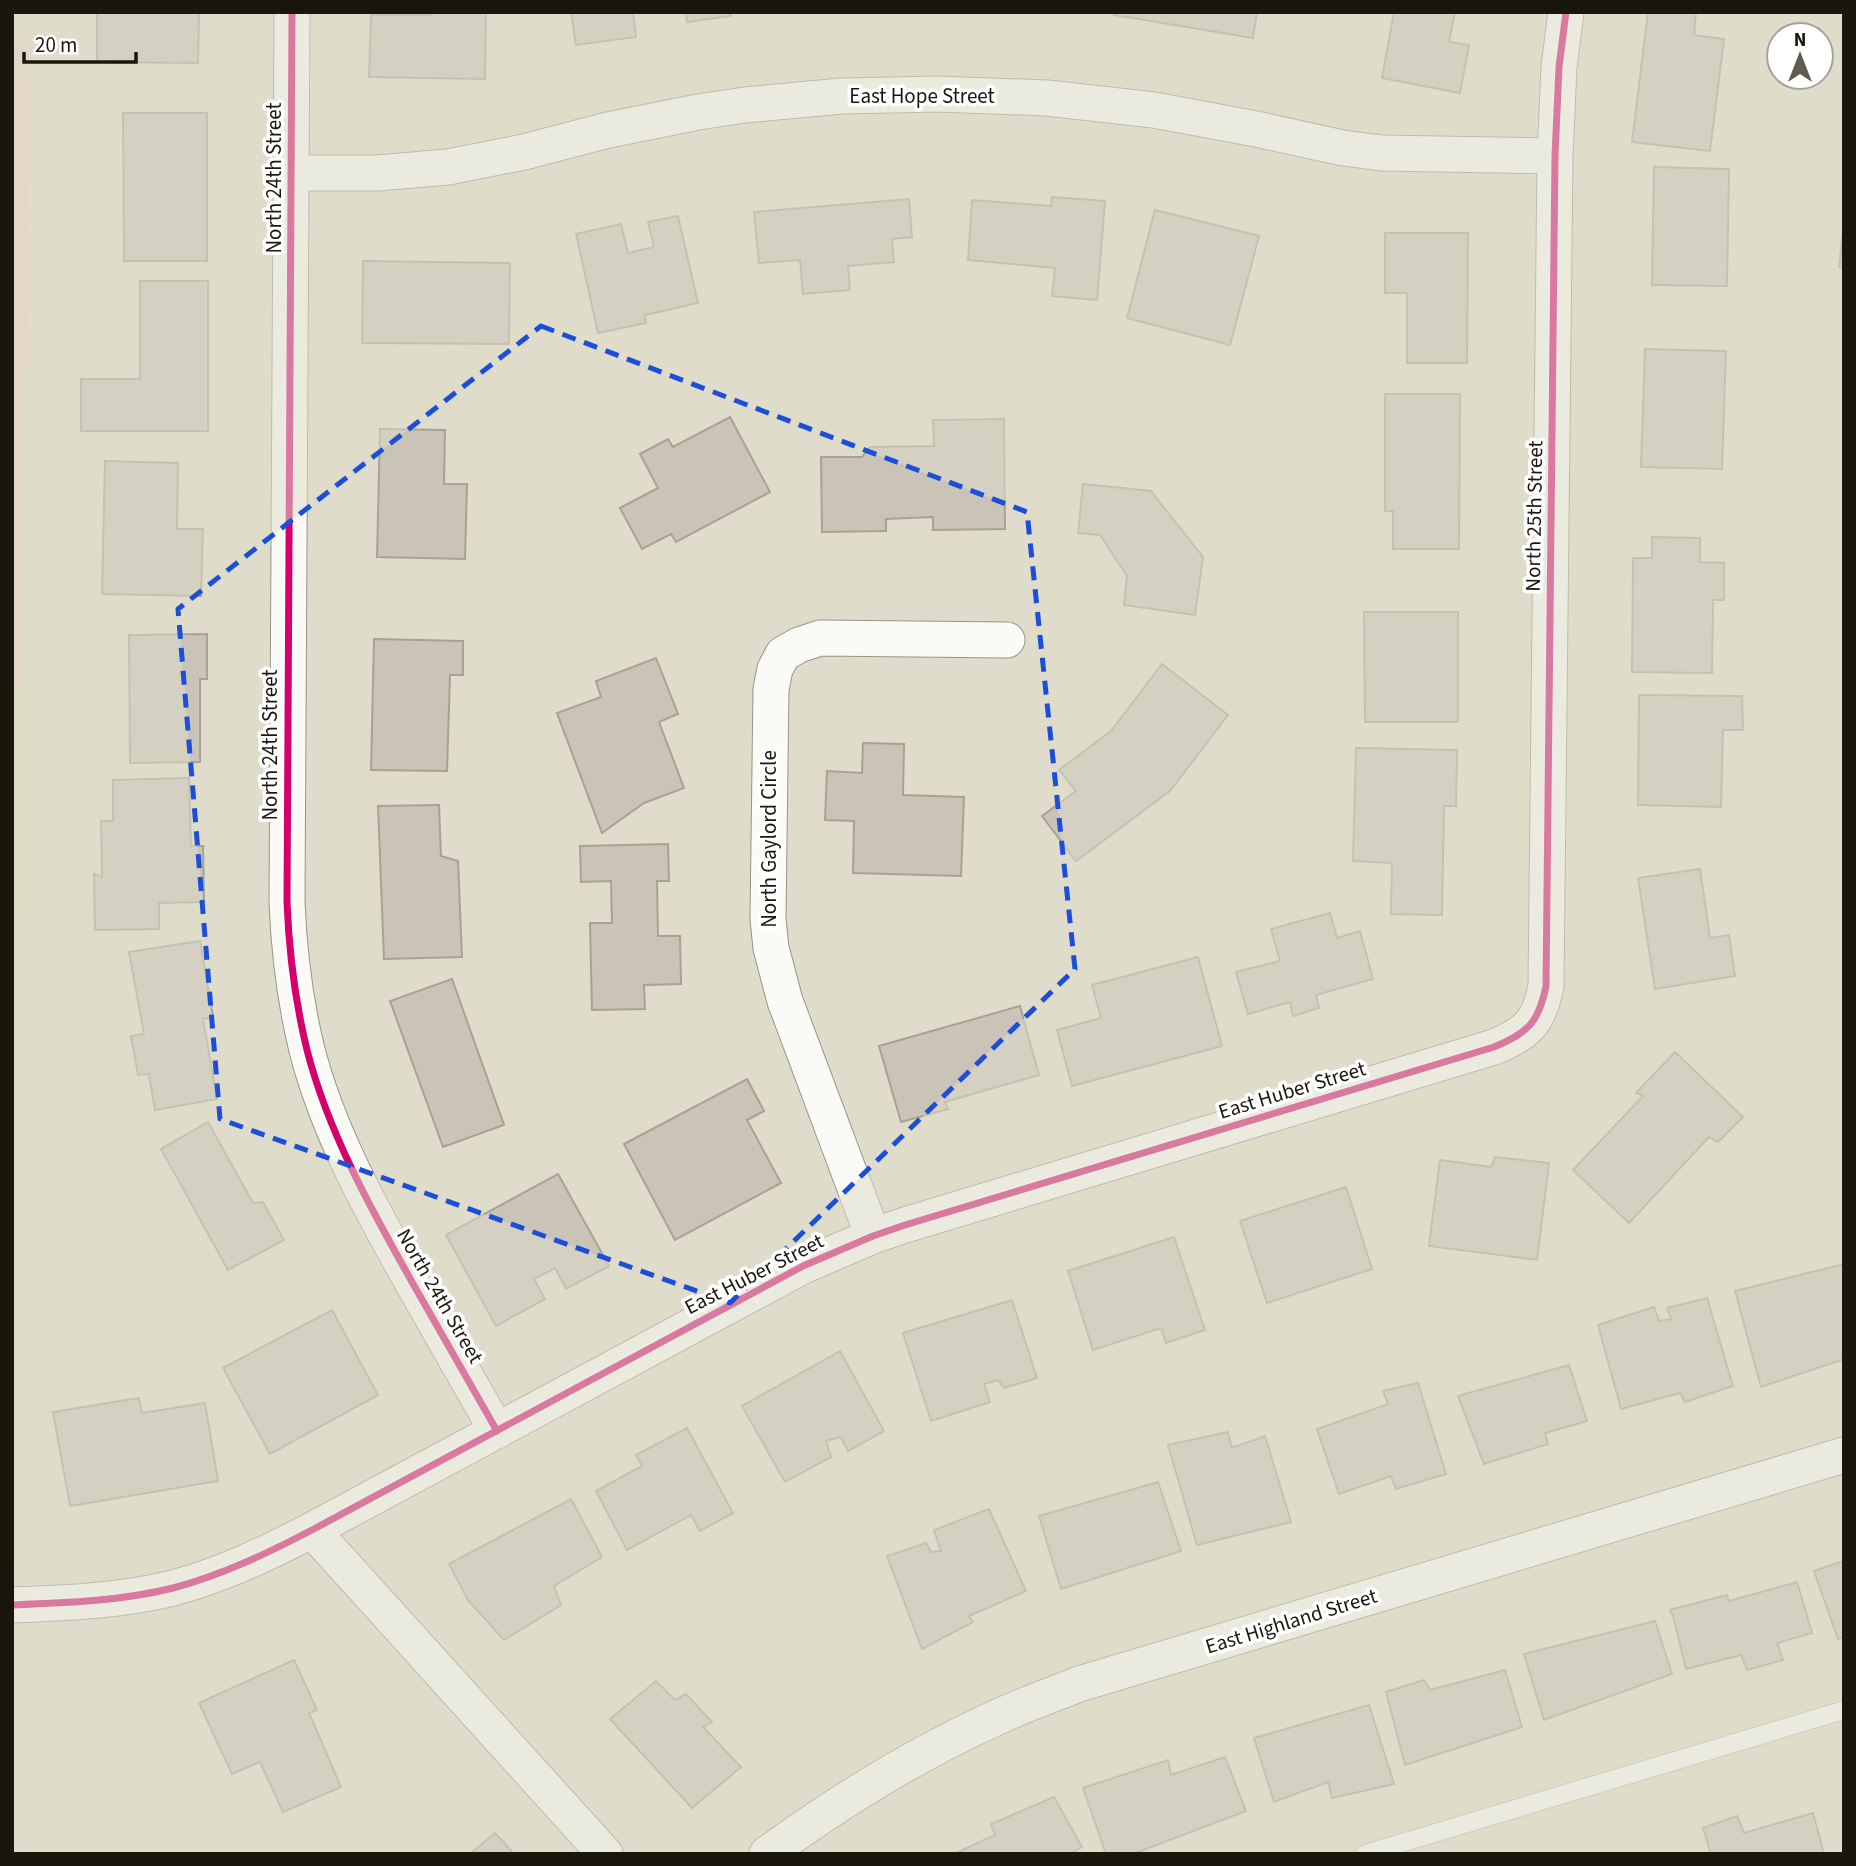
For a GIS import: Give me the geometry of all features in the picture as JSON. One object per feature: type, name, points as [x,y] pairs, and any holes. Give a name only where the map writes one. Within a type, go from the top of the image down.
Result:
[{"type":"street","name":"North 24th Street","points":[[292,12],[287,902],[289,951],[296,1001],[322,1097],[357,1178],[384,1233],[497,1431]]},
{"type":"street","name":"North 25th Street","points":[[1536,1019],[1542,1004],[1546,977],[1555,156],[1559,67],[1566,12]]},
{"type":"street","name":"East Hope Street","points":[[292,173],[377,173],[448,167],[698,112],[793,100],[892,95],[990,95],[1103,103],[1154,110],[1343,148],[1382,153],[1555,156]]},
{"type":"street","name":"North Gaylord Circle","points":[[873,1236],[785,1001],[771,948],[767,892],[769,708],[775,669],[783,654],[820,638],[1007,640]]},
{"type":"street","name":"East Huber Street","points":[[12,1605],[107,1599],[174,1587],[241,1565],[312,1530],[803,1266],[873,1236],[1494,1047],[1510,1040],[1536,1019]]},
{"type":"street","name":"East Highland Street","points":[[767,1854],[889,1773],[989,1721],[1079,1684],[1844,1455]]},
{"type":"street","points":[[312,1530],[605,1854]]},
{"type":"lane","points":[[1365,1854],[1844,1710]]},
{"type":"highlighted area","points":[[541,326],[1027,512],[1075,969],[730,1303],[220,1119],[178,609]]},
{"type":"shaded area","points":[[12,42],[29,54],[18,1560],[12,1560]]},
{"type":"shaded area","points":[[12,42],[29,54],[24,688],[12,688]]},
{"type":"building","points":[[97,12],[199,12],[198,63],[97,62]]},
{"type":"building","points":[[430,12],[486,12],[485,79],[369,77],[371,15],[430,15]]},
{"type":"building","points":[[571,12],[633,12],[636,37],[576,45]]},
{"type":"building","points":[[686,12],[730,12],[731,16],[687,22]]},
{"type":"building","points":[[1114,12],[1257,12],[1253,38],[1114,15]]},
{"type":"building","points":[[1394,12],[1455,12],[1449,42],[1469,45],[1460,93],[1382,78]]},
{"type":"building","points":[[1648,12],[1696,12],[1694,35],[1724,39],[1710,151],[1632,142]]},
{"type":"building","points":[[123,113],[207,113],[207,261],[124,261]]},
{"type":"building","points":[[1654,167],[1729,169],[1727,286],[1652,285]]},
{"type":"building","points":[[1052,197],[1105,201],[1097,300],[1052,296],[1055,268],[968,260],[972,200],[1051,206]]},
{"type":"building","points":[[909,199],[912,237],[892,239],[894,262],[848,266],[850,290],[803,294],[800,260],[759,263],[754,212]]},
{"type":"building","points":[[1155,210],[1259,236],[1230,345],[1127,318]]},
{"type":"building","points":[[678,216],[698,303],[645,315],[646,323],[598,333],[576,234],[621,224],[628,253],[654,247],[648,222]]},
{"type":"building","points":[[1844,222],[1844,268],[1839,267]]},
{"type":"building","points":[[1385,233],[1468,233],[1467,363],[1407,363],[1407,293],[1385,293]]},
{"type":"building","points":[[363,261],[510,263],[509,344],[362,343]]},
{"type":"building","points":[[140,281],[208,281],[208,431],[81,431],[81,379],[140,379]]},
{"type":"building","points":[[1645,349],[1726,351],[1722,469],[1641,467]]},
{"type":"building","points":[[1385,394],[1460,394],[1459,549],[1393,549],[1393,511],[1385,511]]},
{"type":"building","points":[[730,417],[770,492],[676,542],[671,534],[642,549],[620,508],[658,488],[640,454],[668,439],[673,447]]},
{"type":"building","points":[[1004,419],[1005,529],[933,530],[933,517],[886,519],[886,531],[822,532],[821,457],[862,457],[870,447],[934,446],[933,420]]},
{"type":"building","points":[[380,429],[445,430],[444,484],[467,484],[465,559],[377,557]]},
{"type":"building","points":[[105,461],[178,463],[177,529],[203,529],[201,596],[102,594]]},
{"type":"building","points":[[1083,484],[1151,491],[1203,557],[1195,615],[1124,605],[1127,576],[1100,535],[1078,533]]},
{"type":"building","points":[[1652,537],[1700,538],[1700,562],[1724,563],[1724,600],[1713,600],[1712,673],[1632,672],[1633,558],[1652,558]]},
{"type":"building","points":[[1364,612],[1458,612],[1458,722],[1365,722]]},
{"type":"building","points":[[207,634],[207,679],[200,679],[200,762],[130,763],[129,635]]},
{"type":"building","points":[[374,639],[463,641],[463,675],[450,675],[447,771],[371,770]]},
{"type":"building","points":[[656,658],[678,714],[659,722],[684,788],[644,803],[602,833],[557,713],[601,697],[596,681]]},
{"type":"building","points":[[1162,664],[1228,715],[1170,791],[1076,861],[1042,816],[1076,791],[1059,770],[1111,731]]},
{"type":"building","points":[[1639,695],[1742,696],[1743,730],[1723,730],[1721,807],[1638,805]]},
{"type":"building","points":[[863,743],[904,744],[903,795],[964,797],[961,876],[853,873],[854,821],[825,820],[827,771],[862,773]]},
{"type":"building","points":[[1356,748],[1457,750],[1456,806],[1444,806],[1442,915],[1391,914],[1392,863],[1353,861]]},
{"type":"building","points":[[189,778],[191,846],[203,846],[204,902],[159,903],[159,929],[95,930],[94,874],[102,877],[101,821],[113,821],[113,780]]},
{"type":"building","points":[[439,805],[441,856],[458,861],[462,957],[384,959],[378,806]]},
{"type":"building","points":[[668,844],[669,881],[657,881],[658,936],[680,936],[681,984],[644,985],[645,1009],[592,1010],[590,923],[612,923],[611,881],[581,882],[580,846]]},
{"type":"building","points":[[1700,869],[1710,938],[1729,935],[1735,976],[1655,989],[1638,878]]},
{"type":"building","points":[[1330,913],[1337,938],[1360,931],[1373,979],[1316,995],[1319,1008],[1293,1016],[1290,1002],[1248,1014],[1236,972],[1280,961],[1271,929]]},
{"type":"building","points":[[200,941],[213,1017],[203,1019],[217,1099],[155,1110],[149,1074],[138,1075],[131,1036],[144,1034],[129,952]]},
{"type":"building","points":[[1198,957],[1222,1046],[1072,1086],[1057,1030],[1101,1018],[1092,985]]},
{"type":"building","points":[[452,979],[504,1125],[443,1147],[390,1001]]},
{"type":"building","points":[[1020,1006],[1039,1075],[945,1102],[948,1109],[901,1122],[879,1046]]},
{"type":"building","points":[[1675,1052],[1743,1117],[1718,1142],[1709,1137],[1629,1223],[1573,1170],[1643,1096],[1636,1093]]},
{"type":"building","points":[[747,1079],[764,1111],[747,1120],[781,1183],[675,1240],[624,1144]]},
{"type":"building","points":[[208,1122],[253,1203],[263,1202],[284,1240],[228,1270],[161,1149]]},
{"type":"building","points":[[1495,1157],[1549,1163],[1537,1260],[1429,1246],[1440,1160],[1491,1167]]},
{"type":"building","points":[[558,1174],[609,1266],[566,1289],[555,1268],[534,1279],[545,1299],[496,1326],[446,1235]]},
{"type":"building","points":[[1346,1187],[1372,1269],[1267,1303],[1240,1221]]},
{"type":"building","points":[[1174,1237],[1205,1330],[1166,1343],[1161,1328],[1093,1350],[1068,1271]]},
{"type":"building","points":[[1844,1264],[1844,1359],[1761,1387],[1735,1291]]},
{"type":"building","points":[[1707,1298],[1733,1386],[1685,1402],[1680,1393],[1621,1409],[1598,1325],[1654,1307],[1659,1321],[1671,1319],[1667,1308]]},
{"type":"building","points":[[1012,1300],[1037,1378],[1004,1388],[998,1380],[984,1384],[990,1402],[931,1421],[903,1333]]},
{"type":"building","points":[[332,1310],[378,1395],[270,1454],[223,1368]]},
{"type":"building","points":[[840,1351],[884,1431],[848,1451],[841,1437],[826,1441],[831,1457],[785,1482],[742,1406]]},
{"type":"building","points":[[1569,1365],[1587,1421],[1545,1433],[1548,1444],[1484,1464],[1458,1396]]},
{"type":"building","points":[[1418,1383],[1446,1474],[1396,1489],[1391,1476],[1339,1494],[1317,1429],[1388,1404],[1383,1391]]},
{"type":"building","points":[[139,1398],[142,1413],[205,1403],[218,1481],[70,1506],[53,1412]]},
{"type":"building","points":[[687,1428],[733,1513],[700,1531],[691,1515],[627,1550],[596,1491],[642,1466],[636,1455]]},
{"type":"building","points":[[1228,1432],[1232,1448],[1265,1436],[1291,1522],[1197,1545],[1168,1445]]},
{"type":"building","points":[[1158,1482],[1181,1551],[1061,1589],[1039,1516]]},
{"type":"building","points":[[571,1499],[602,1557],[554,1586],[561,1605],[504,1640],[468,1600],[449,1564]]},
{"type":"building","points":[[989,1509],[1026,1591],[969,1616],[973,1622],[922,1649],[887,1556],[926,1543],[931,1552],[941,1551],[934,1530]]},
{"type":"building","points":[[1844,1561],[1844,1637],[1838,1639],[1814,1571]]},
{"type":"building","points":[[1797,1582],[1812,1633],[1777,1643],[1783,1660],[1747,1670],[1741,1655],[1686,1669],[1670,1610],[1727,1595],[1729,1601]]},
{"type":"building","points":[[1655,1621],[1672,1674],[1544,1720],[1524,1654]]},
{"type":"building","points":[[294,1660],[317,1710],[309,1713],[341,1787],[283,1812],[260,1762],[232,1774],[199,1703]]},
{"type":"building","points":[[1505,1670],[1522,1727],[1405,1765],[1386,1692],[1424,1680],[1430,1690]]},
{"type":"building","points":[[656,1681],[675,1700],[686,1694],[712,1722],[703,1727],[741,1767],[692,1808],[610,1719]]},
{"type":"building","points":[[1369,1705],[1394,1784],[1332,1798],[1328,1782],[1274,1802],[1254,1738]]},
{"type":"building","points":[[1225,1757],[1246,1811],[1133,1854],[1106,1854],[1083,1788],[1168,1760],[1171,1775]]},
{"type":"building","points":[[1054,1797],[1082,1847],[1070,1854],[954,1854],[995,1835],[991,1824]]},
{"type":"building","points":[[1813,1813],[1824,1854],[1711,1854],[1703,1828],[1737,1816],[1744,1833]]},
{"type":"building","points":[[495,1833],[514,1854],[470,1854]]},
{"type":"cycle path","points":[[292,12],[287,902],[293,976],[307,1050],[316,1081],[326,1111],[352,1169],[381,1226],[497,1431]]},
{"type":"cycle path","points":[[12,1605],[134,1596],[191,1583],[227,1570],[312,1530],[803,1266],[873,1236],[1494,1047],[1515,1037],[1530,1025],[1540,1009],[1546,986],[1555,156],[1559,67],[1566,12]]}]
